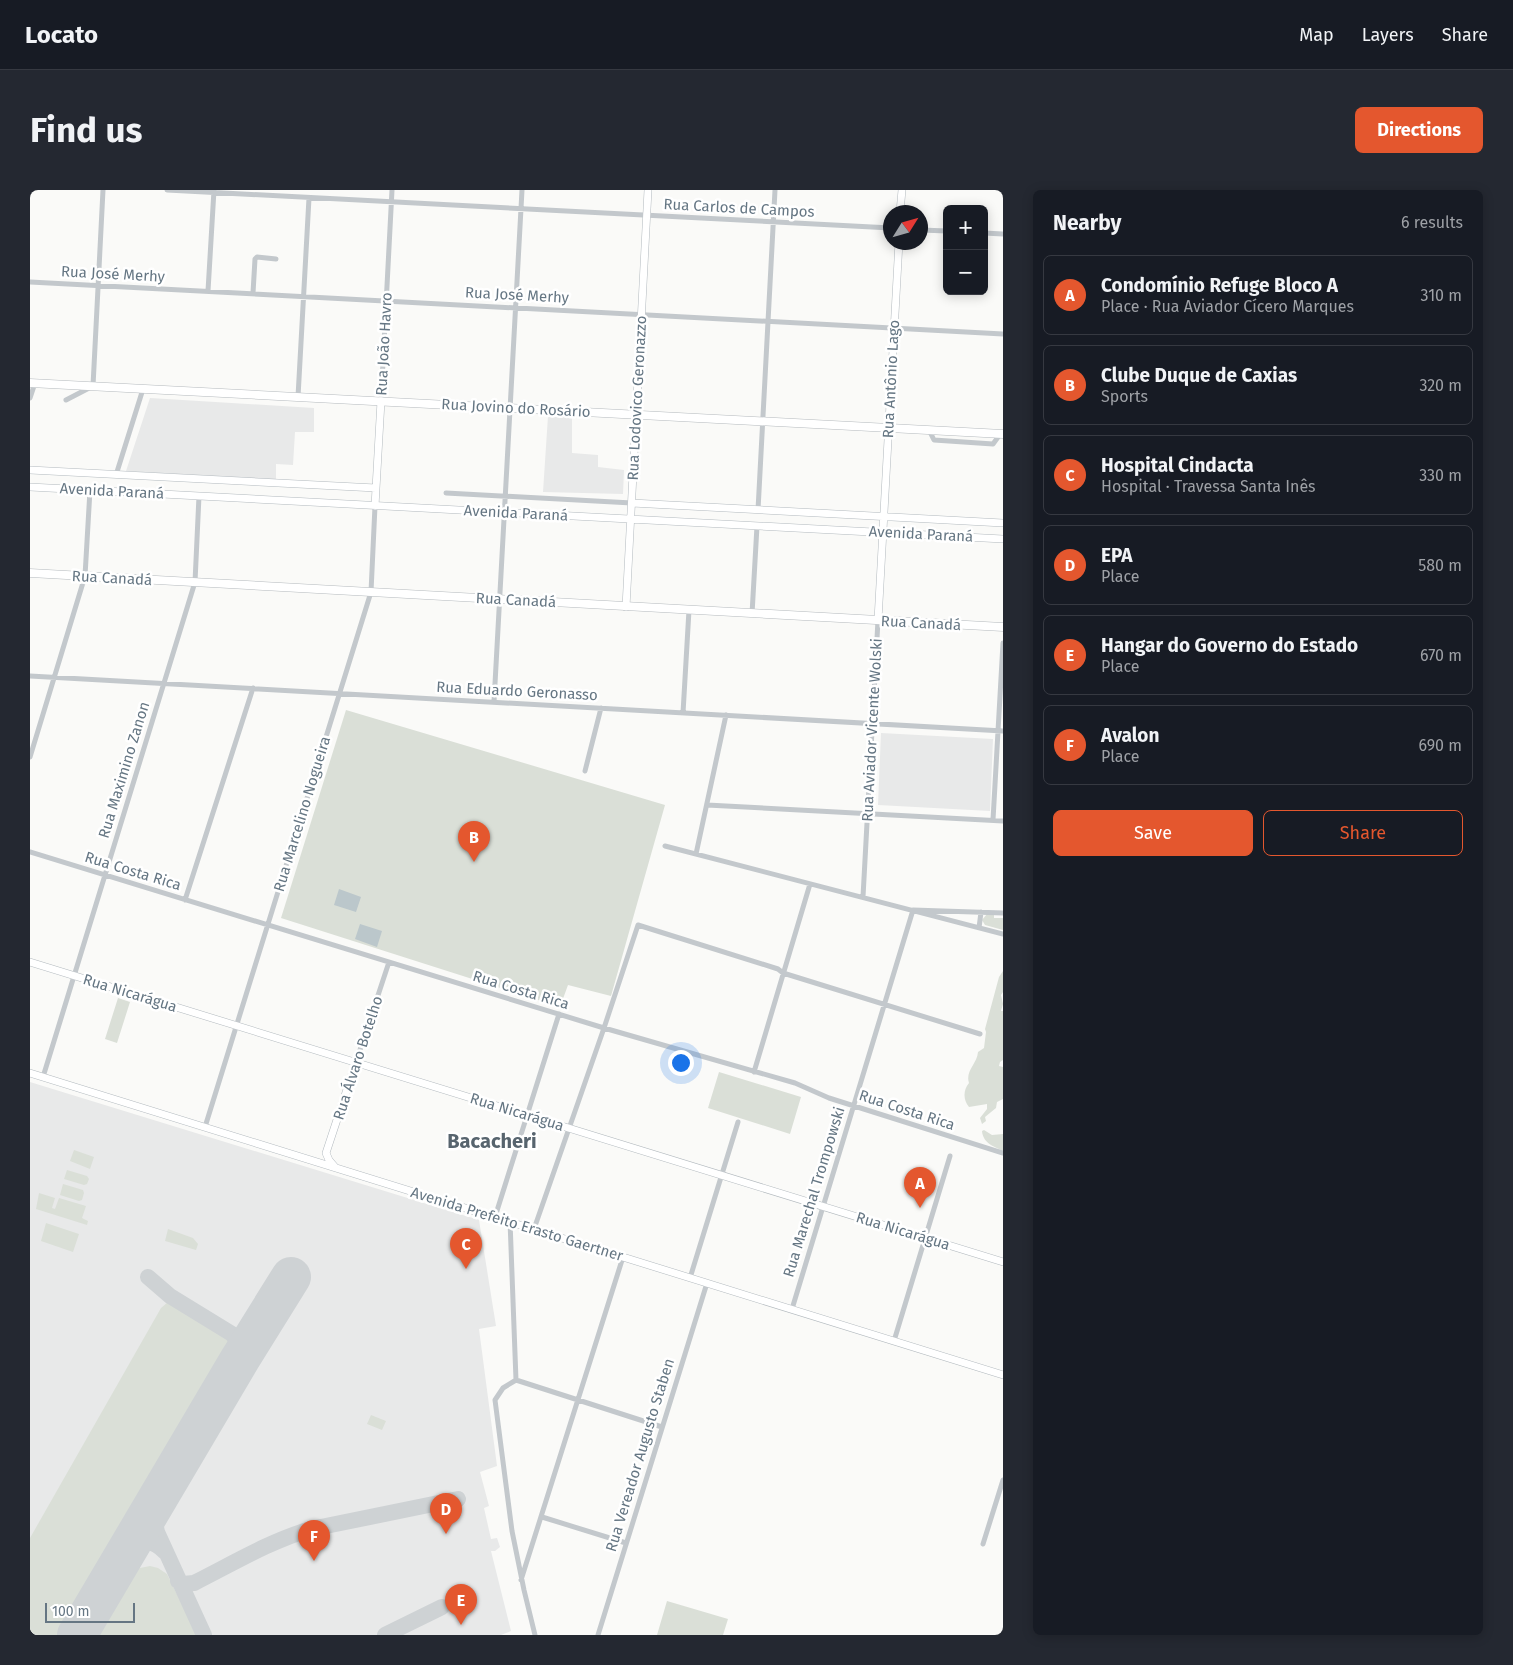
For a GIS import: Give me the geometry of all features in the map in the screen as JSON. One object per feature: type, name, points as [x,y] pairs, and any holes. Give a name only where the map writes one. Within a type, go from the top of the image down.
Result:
[{"type":"main road","name":"Rua Lodovico Geronazzo","points":[[626,606],[648,190]]},
{"type":"main road","points":[[901,205],[902,190]]},
{"type":"main road","name":"Rua Antônio Lago","points":[[883,532],[899,250]]},
{"type":"main road","name":"Rua Jovino do Rosário","points":[[32,383],[1002,434]]},
{"type":"main road","name":"Rua João Havro","points":[[376,497],[381,401]]},
{"type":"main road","name":"Avenida Paraná","points":[[30,470],[376,488]]},
{"type":"main road","name":"Avenida Paraná","points":[[30,487],[1003,538]]},
{"type":"main road","name":"Rua Marcelino Nogueira","points":[[375,506],[376,497]]},
{"type":"main road","name":"Avenida Paraná","points":[[632,503],[1003,523]]},
{"type":"main road","name":"Rua Aviador Vicente Wolski","points":[[878,620],[883,532]]},
{"type":"main road","name":"Rua Canadá","points":[[30,573],[1003,628]]},
{"type":"main road","name":"Rua Nicarágua","points":[[30,962],[1003,1262]]},
{"type":"main road","name":"Rua Álvaro Botelho","points":[[326,1153],[356,1062]]},
{"type":"main road","name":"Avenida Prefeito Erasto Gaertner","points":[[30,1073],[1003,1375]]},
{"type":"main road","points":[[311,1160],[319,1158],[326,1153],[335,1167]]},
{"type":"street","points":[[66,400],[93,386],[103,190]]},
{"type":"street","name":"Rua Carlos de Campos","points":[[167,190],[883,228]]},
{"type":"street","name":"Rua João Havro","points":[[381,401],[392,190]]},
{"type":"street","points":[[494,702],[522,190]]},
{"type":"street","points":[[758,510],[775,190]]},
{"type":"street","points":[[208,291],[213,191]]},
{"type":"street","points":[[298,397],[310,198]]},
{"type":"street","points":[[928,230],[943,231]]},
{"type":"street","points":[[988,233],[1003,234]]},
{"type":"street","points":[[253,293],[255,259],[257,257],[276,259]]},
{"type":"street","name":"Rua José Merhy","points":[[30,282],[1003,334]]},
{"type":"street","points":[[30,398],[32,383]]},
{"type":"street","points":[[116,475],[143,389]]},
{"type":"street","points":[[30,757],[85,576],[90,490]]},
{"type":"street","name":"Avenida Paraná","points":[[446,493],[632,503]]},
{"type":"street","name":"Rua Maximino Zanon","points":[[42,1077],[195,582],[199,496]]},
{"type":"street","name":"Rua Marcelino Nogueira","points":[[205,1127],[370,592],[375,506]]},
{"type":"street","points":[[752,614],[757,526]]},
{"type":"street","points":[[683,713],[689,610]]},
{"type":"street","name":"Rua Aviador Vicente Wolski","points":[[863,897],[878,620]]},
{"type":"street","points":[[993,820],[1000,731],[1003,643]]},
{"type":"street","name":"Rua Eduardo Geronasso","points":[[30,676],[1000,731]]},
{"type":"street","points":[[185,900],[253,688]]},
{"type":"street","points":[[585,771],[601,708]]},
{"type":"street","points":[[696,854],[726,715]]},
{"type":"street","points":[[707,805],[1003,821]]},
{"type":"street","points":[[665,846],[1003,934]]},
{"type":"street","name":"Rua Costa Rica","points":[[30,852],[604,1028],[795,1083],[829,1098],[1003,1153]]},
{"type":"street","points":[[754,1072],[810,884]]},
{"type":"street","points":[[913,910],[1003,913]]},
{"type":"street","name":"Rua Marechal Trompowski","points":[[792,1310],[913,910]]},
{"type":"street","points":[[979,928],[981,912]]},
{"type":"street","points":[[534,1229],[638,925],[980,1034]]},
{"type":"street","name":"Rua Álvaro Botelho","points":[[356,1062],[389,962]]},
{"type":"street","points":[[496,1217],[559,1014]]},
{"type":"street","points":[[690,1278],[738,1122]]},
{"type":"street","points":[[894,1341],[950,1156]]},
{"type":"street","points":[[510,1222],[516,1380]]},
{"type":"street","points":[[521,1580],[624,1257]]},
{"type":"street","name":"Rua Vereador Augusto Staben","points":[[598,1635],[707,1283]]},
{"type":"street","points":[[535,1635],[521,1580],[508,1505],[495,1400],[503,1388],[516,1380],[662,1427]]},
{"type":"street","points":[[984,1544],[1003,1480]]},
{"type":"street","points":[[542,1517],[626,1543]]},
{"type":"shaded area","points":[[150,398],[314,408],[314,432],[295,432],[293,465],[276,464],[276,480],[126,471]]},
{"type":"shaded area","points":[[548,416],[572,416],[572,453],[598,455],[598,467],[624,470],[623,494],[543,492]]},
{"type":"shaded area","points":[[346,710],[665,805],[611,996],[568,985],[560,1007],[281,918]]},
{"type":"shaded area","points":[[881,733],[993,739],[990,811],[878,805]]},
{"type":"shaded area","points":[[339,889],[361,897],[356,912],[334,905]]},
{"type":"shaded area","points":[[987,914],[994,914],[994,918],[1003,918],[1003,930],[985,925],[982,920]]},
{"type":"shaded area","points":[[360,924],[382,931],[377,947],[355,939]]},
{"type":"shaded area","points":[[1003,971],[1003,992],[1001,995],[1003,1004],[1001,1011],[1003,1011],[1003,1060],[999,1066],[1003,1067],[1003,1099],[997,1102],[996,1108],[985,1117],[986,1121],[982,1124],[980,1118],[987,1109],[987,1104],[969,1107],[965,1098],[965,1092],[969,1083],[970,1071],[978,1052],[984,1048],[985,1029],[999,977]]},
{"type":"shaded area","points":[[118,998],[130,1002],[117,1043],[105,1039]]},
{"type":"shaded area","points":[[719,1072],[801,1097],[790,1134],[708,1108]]},
{"type":"shaded area","points":[[30,1082],[479,1220],[496,1326],[479,1329],[497,1466],[480,1472],[489,1506],[484,1508],[491,1539],[497,1538],[500,1547],[495,1551],[491,1551],[511,1631],[501,1635],[30,1635]]},
{"type":"shaded area","points":[[984,1130],[992,1135],[1003,1134],[1003,1151],[986,1141],[982,1131]]},
{"type":"shaded area","points":[[74,1150],[94,1157],[90,1169],[70,1161]]},
{"type":"shaded area","points":[[67,1170],[87,1176],[89,1179],[87,1184],[84,1185],[64,1179]]},
{"type":"shaded area","points":[[63,1184],[83,1190],[82,1200],[79,1201],[60,1195]]},
{"type":"shaded area","points":[[39,1193],[55,1198],[52,1208],[55,1209],[59,1198],[86,1206],[82,1218],[88,1221],[87,1225],[36,1209]]},
{"type":"shaded area","points":[[46,1223],[79,1234],[73,1252],[41,1241]]},
{"type":"shaded area","points":[[168,1229],[193,1238],[198,1244],[196,1250],[165,1241]]},
{"type":"shaded area","points":[[168,1302],[232,1337],[235,1344],[60,1635],[30,1635],[30,1538],[161,1308]]},
{"type":"shaded area","points":[[371,1415],[386,1421],[382,1430],[367,1424]]},
{"type":"shaded area","points":[[150,1566],[158,1568],[167,1574],[197,1635],[94,1635],[129,1575],[135,1569]]},
{"type":"shaded area","points":[[667,1601],[728,1619],[723,1635],[657,1635]]},
{"type":"taxiway","points":[[148,1277],[170,1296],[232,1334],[239,1345],[240,1359]]},
{"type":"taxiway","points":[[159,1495],[154,1518],[157,1532],[204,1635]]},
{"type":"taxiway","points":[[178,1581],[183,1584],[194,1583],[266,1546],[311,1529],[458,1499]]},
{"type":"taxiway","points":[[125,1553],[135,1545],[145,1542],[155,1544],[165,1552]]},
{"type":"taxiway","points":[[385,1635],[442,1607]]},
{"type":"runway","points":[[77,1635],[240,1359],[291,1277]]},
{"type":"place","name":"Clube Duque de Caxias","points":[[474,862]]},
{"type":"place","name":"Condomínio Refuge Bloco A","points":[[920,1208]]},
{"type":"place","name":"Hospital Cindacta","points":[[466,1269]]},
{"type":"place","name":"EPA","points":[[446,1534]]},
{"type":"place","name":"Avalon","points":[[314,1561]]},
{"type":"place","name":"Hangar do Governo do Estado","points":[[461,1625]]},
{"type":"district","name":"Bacacheri","points":[[492,1141]]}]
